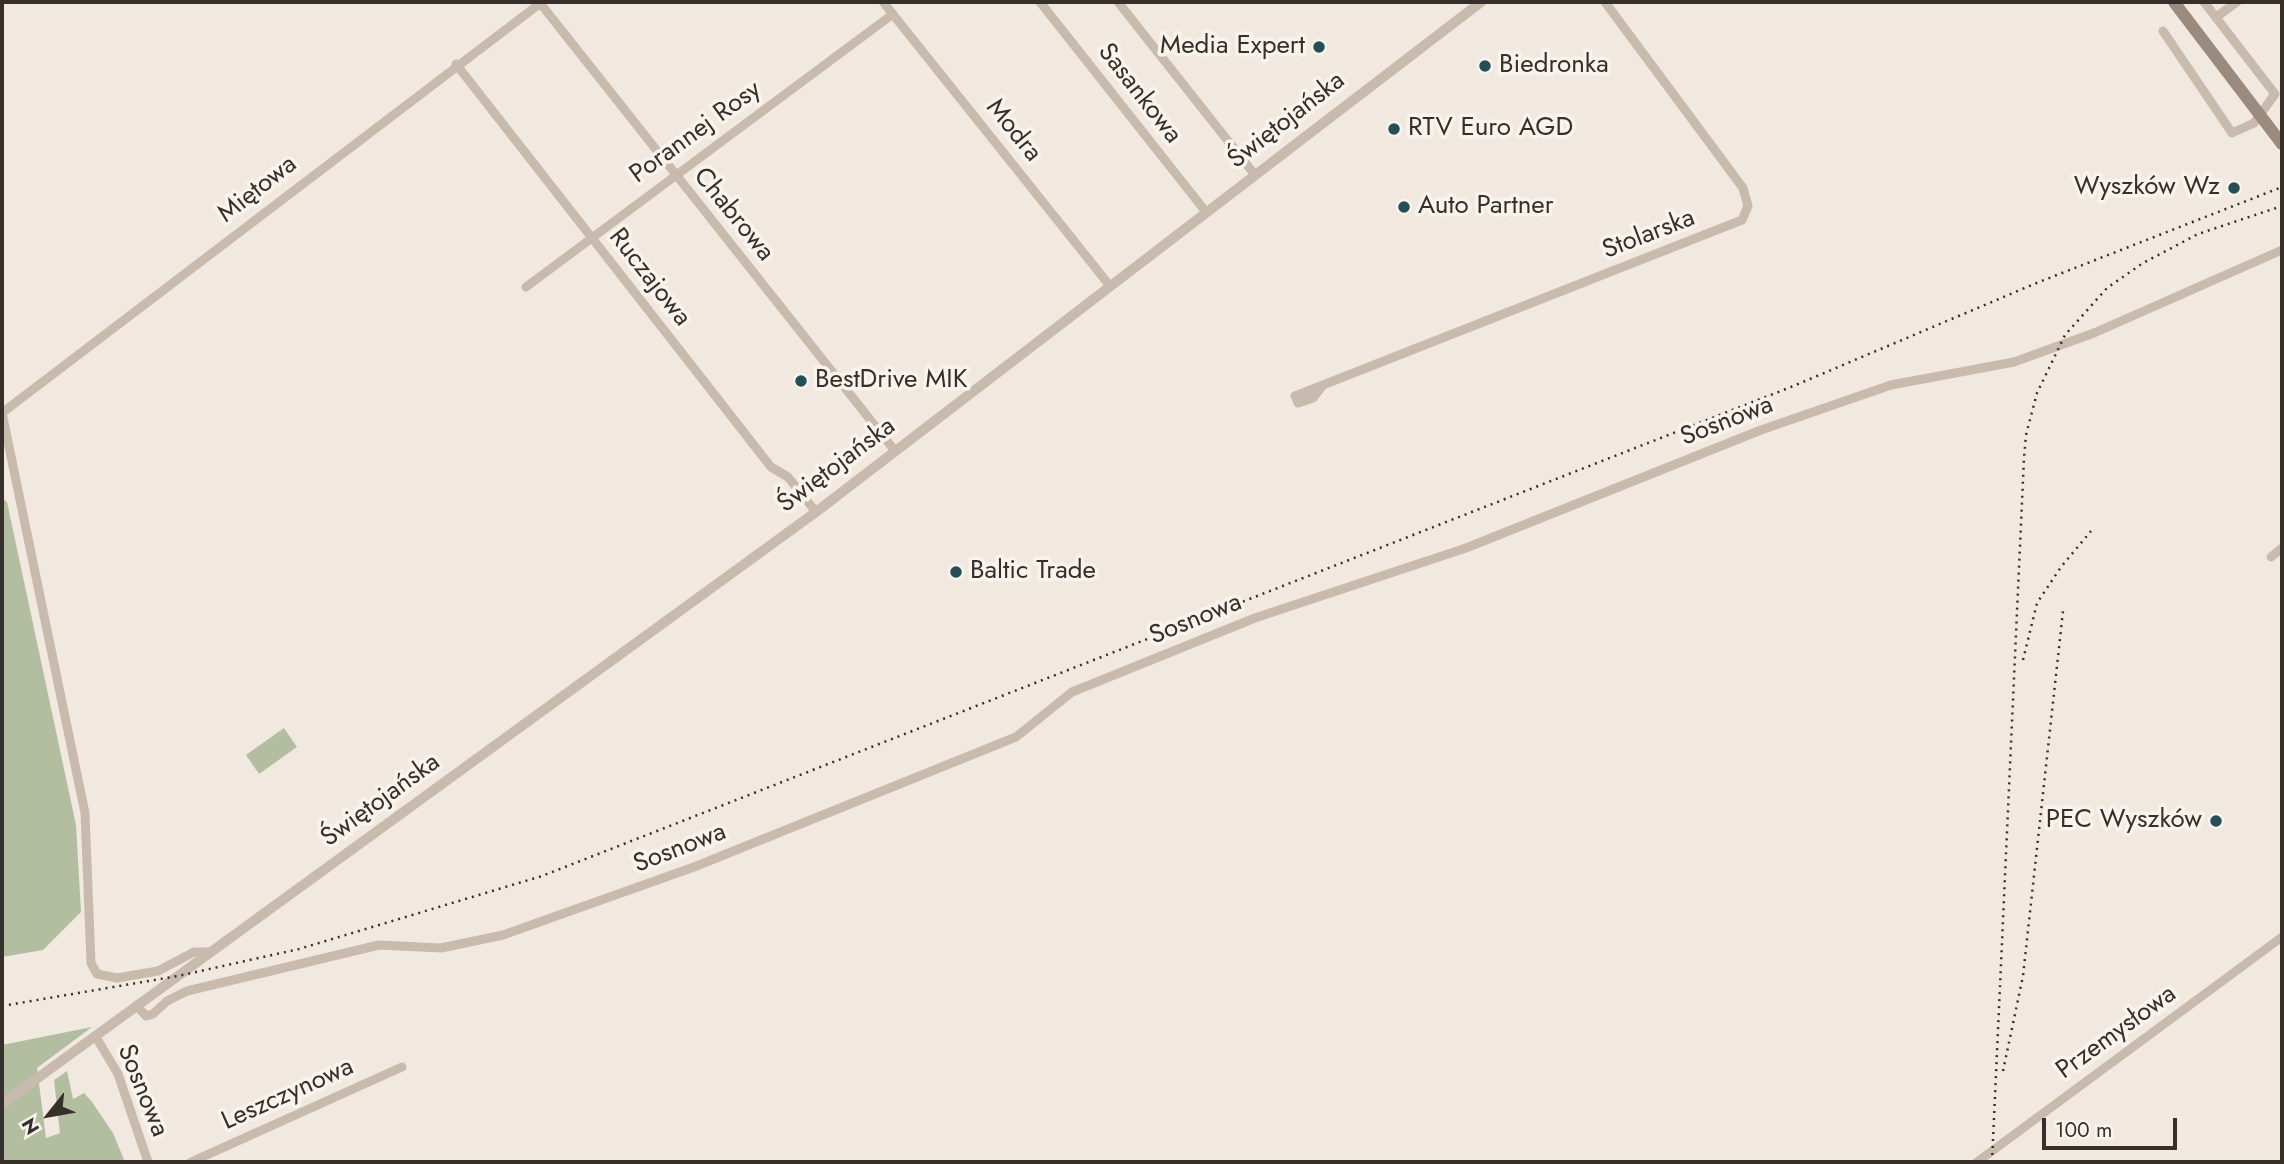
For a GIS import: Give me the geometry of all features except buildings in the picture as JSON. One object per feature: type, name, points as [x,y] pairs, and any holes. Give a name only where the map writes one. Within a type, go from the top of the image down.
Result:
[{"type":"main road","points":[[2174,2],[2282,144]]},
{"type":"street","name":"Modra","points":[[883,2],[1110,286]]},
{"type":"street","name":"Sasankowa","points":[[1040,2],[1206,212]]},
{"type":"street","points":[[1118,2],[1255,175]]},
{"type":"street","name":"Świętojańska","points":[[2,1104],[816,512],[1481,2]]},
{"type":"street","name":"Stolarska","points":[[1323,385],[1742,220],[1748,206],[1743,188],[1605,2]]},
{"type":"street","points":[[2164,31],[2232,133],[2254,122],[2279,94],[2204,2]]},
{"type":"street","points":[[2216,17],[2237,2]]},
{"type":"street","name":"Miętowa","points":[[2,413],[456,64],[541,3]]},
{"type":"street","name":"Chabrowa","points":[[541,3],[895,451]]},
{"type":"street","name":"Porannej Rosy","points":[[526,288],[674,174],[893,14]]},
{"type":"street","name":"Ruczajowa","points":[[456,64],[771,467],[788,477],[816,512]]},
{"type":"street","name":"Sosnowa","points":[[137,1006],[146,1016],[187,991],[379,945],[441,948],[502,936],[694,867],[1016,737],[1072,692],[1255,618],[1466,548],[1761,430],[1891,385],[2014,362],[2094,333],[2282,250]]},
{"type":"street","name":"Świętojańska","points":[[2,413],[85,813],[91,963],[97,974],[117,978],[158,971],[194,952],[211,952]]},
{"type":"street","points":[[2271,557],[2282,548]]},
{"type":"street","name":"Przemysłowa","points":[[1977,1162],[2282,937]]},
{"type":"street","name":"Sosnowa","points":[[96,1037],[118,1074],[148,1162]]},
{"type":"street","name":"Leszczynowa","points":[[191,1162],[402,1067]]},
{"type":"green space","points":[[2,498],[7,502],[76,825],[81,912],[43,950],[2,957]]},
{"type":"green space","points":[[284,728],[297,747],[259,774],[246,755]]},
{"type":"green space","points":[[92,1027],[37,1068],[46,1138],[60,1133],[54,1080],[67,1071],[73,1099],[84,1093],[92,1102],[113,1133],[125,1162],[2,1162],[2,1045]]},
{"type":"railway","points":[[2,1006],[178,976],[299,949],[542,876],[1791,387],[2039,282],[2282,187]]},
{"type":"railway","points":[[1992,1162],[2024,458],[2026,435],[2037,393],[2065,335],[2107,288],[2143,263],[2198,234],[2282,206]]},
{"type":"railway","points":[[2023,660],[2037,603],[2061,567],[2091,531]]},
{"type":"railway","points":[[2003,1071],[2023,976],[2063,611]]},
{"type":"place","name":"Media Expert","points":[[1319,47]]},
{"type":"place","name":"Biedronka","points":[[1485,66]]},
{"type":"place","name":"RTV Euro AGD","points":[[1394,129]]},
{"type":"place","name":"Wyszków Wz","points":[[2234,188]]},
{"type":"place","name":"Auto Partner","points":[[1404,207]]},
{"type":"place","name":"BestDrive MIK","points":[[801,381]]},
{"type":"place","name":"Baltic Trade","points":[[956,572]]},
{"type":"place","name":"PEC Wyszków","points":[[2216,821]]}]
